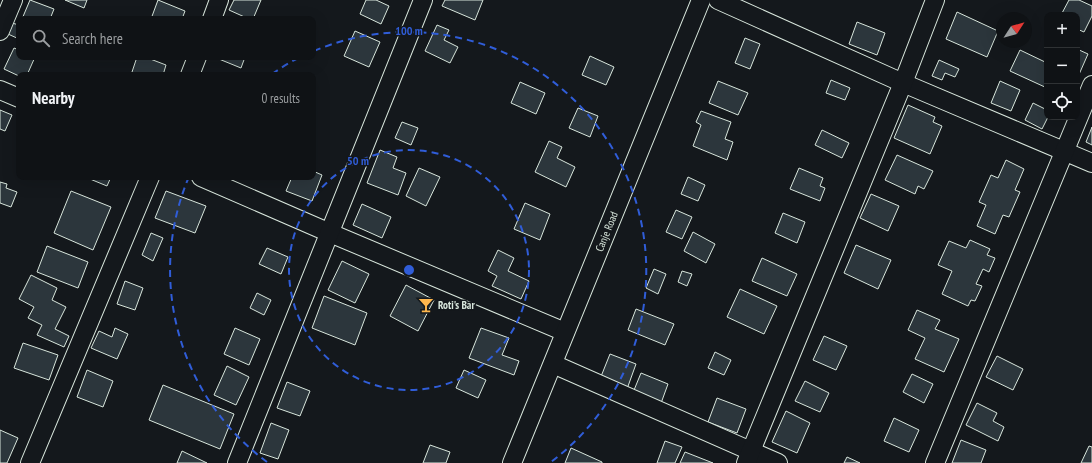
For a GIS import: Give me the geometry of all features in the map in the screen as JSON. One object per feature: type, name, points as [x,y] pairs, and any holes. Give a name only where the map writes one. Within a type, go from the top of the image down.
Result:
[{"type":"street","points":[[0,31],[13,0]]},
{"type":"street","points":[[213,16],[219,0]]},
{"type":"street","points":[[237,463],[423,0]]},
{"type":"street","name":"Canje Road","points":[[512,463],[701,0]]},
{"type":"street","points":[[718,0],[903,83],[1092,163]]},
{"type":"street","points":[[748,457],[936,0]]},
{"type":"street","points":[[191,72],[196,60]]},
{"type":"street","points":[[935,463],[1092,85]]},
{"type":"street","points":[[0,90],[16,97]]},
{"type":"street","points":[[30,463],[149,180]]},
{"type":"street","points":[[208,180],[565,332]]},
{"type":"street","points":[[553,364],[748,457],[778,463]]},
{"type":"building","points":[[30,0],[54,9],[51,16],[23,16]]},
{"type":"building","points":[[65,0],[87,0],[84,8]]},
{"type":"building","points":[[158,0],[185,11],[183,16],[152,16]]},
{"type":"building","points":[[234,0],[261,0],[254,16],[242,16],[229,10]]},
{"type":"building","points":[[366,0],[376,0],[389,6],[381,24],[360,14]]},
{"type":"building","points":[[445,0],[483,0],[475,20],[442,6]]},
{"type":"building","points":[[1069,0],[1079,0],[1092,6],[1092,16],[1084,32],[1080,30],[1080,12],[1063,12]]},
{"type":"building","points":[[957,12],[996,30],[996,36],[987,57],[946,39]]},
{"type":"building","points":[[857,22],[885,33],[877,55],[849,44]]},
{"type":"building","points":[[12,23],[16,24],[16,38],[8,34]]},
{"type":"building","points":[[437,25],[449,30],[444,40],[458,47],[450,63],[425,51]]},
{"type":"building","points":[[355,31],[380,42],[369,67],[344,56]]},
{"type":"building","points":[[745,38],[760,44],[750,69],[735,63]]},
{"type":"building","points":[[14,48],[16,49],[16,60],[34,60],[28,72],[16,72],[16,75],[4,69]]},
{"type":"building","points":[[1020,50],[1044,62],[1044,87],[1010,71]]},
{"type":"building","points":[[1080,50],[1088,54],[1080,72]]},
{"type":"building","points":[[590,56],[614,67],[606,85],[582,75]]},
{"type":"building","points":[[136,60],[153,60],[166,65],[164,72],[132,72]]},
{"type":"building","points":[[221,60],[244,60],[241,68]]},
{"type":"building","points":[[939,60],[959,69],[955,77],[945,73],[942,80],[932,76]]},
{"type":"building","points":[[831,80],[850,88],[845,100],[826,93]]},
{"type":"building","points":[[718,81],[748,93],[738,115],[709,103]]},
{"type":"building","points":[[1000,81],[1020,90],[1011,111],[991,103]]},
{"type":"building","points":[[520,82],[545,93],[536,114],[511,103]]},
{"type":"building","points":[[1033,103],[1044,108],[1044,120],[1046,120],[1042,129],[1025,120]]},
{"type":"building","points":[[908,105],[935,117],[933,122],[942,126],[930,154],[894,138]]},
{"type":"building","points":[[578,108],[598,116],[590,137],[569,128]]},
{"type":"building","points":[[0,110],[12,115],[5,131],[0,129]]},
{"type":"building","points":[[701,111],[731,122],[725,139],[733,142],[727,160],[693,146],[701,125],[696,122]]},
{"type":"building","points":[[402,122],[418,128],[411,145],[395,138]]},
{"type":"building","points":[[1092,127],[1092,145],[1086,142]]},
{"type":"building","points":[[822,130],[849,143],[842,158],[815,145]]},
{"type":"building","points":[[549,141],[562,147],[557,158],[575,167],[566,187],[535,172]]},
{"type":"building","points":[[380,150],[397,157],[393,168],[406,173],[398,195],[367,183]]},
{"type":"building","points":[[897,155],[933,171],[924,189],[918,186],[915,194],[885,180]]},
{"type":"building","points":[[1006,160],[1024,169],[1015,190],[1020,192],[1009,217],[1003,215],[995,234],[977,226],[986,205],[979,202],[991,175],[998,178]]},
{"type":"building","points":[[419,168],[440,177],[426,206],[406,196]]},
{"type":"building","points":[[799,168],[823,178],[820,186],[825,188],[820,201],[790,189]]},
{"type":"building","points":[[316,172],[322,175],[312,201],[286,191],[291,180],[316,180]]},
{"type":"building","points":[[688,177],[705,185],[698,201],[681,194]]},
{"type":"building","points":[[92,180],[110,180],[107,186]]},
{"type":"building","points":[[0,182],[7,184],[6,188],[17,192],[11,207],[0,203]]},
{"type":"building","points":[[71,191],[111,207],[93,250],[54,233]]},
{"type":"building","points":[[166,191],[206,206],[195,233],[155,218]]},
{"type":"building","points":[[871,194],[899,206],[888,231],[860,218]]},
{"type":"building","points":[[525,203],[550,214],[540,240],[514,229]]},
{"type":"building","points":[[362,204],[391,217],[382,238],[353,225]]},
{"type":"building","points":[[676,210],[692,217],[682,239],[666,232]]},
{"type":"building","points":[[783,213],[805,222],[797,243],[775,233]]},
{"type":"building","points":[[693,232],[715,244],[706,263],[684,251]]},
{"type":"building","points":[[151,233],[163,238],[153,261],[142,255]]},
{"type":"building","points":[[970,240],[990,249],[987,255],[995,258],[989,272],[983,269],[976,284],[982,286],[975,301],[971,300],[968,306],[942,294],[952,271],[938,265],[949,241],[966,248]]},
{"type":"building","points":[[856,245],[891,260],[878,289],[844,273]]},
{"type":"building","points":[[47,246],[88,262],[78,288],[37,272]]},
{"type":"building","points":[[267,248],[288,257],[281,274],[259,264]]},
{"type":"building","points":[[498,250],[514,258],[508,271],[529,281],[521,299],[492,286],[497,276],[488,271]]},
{"type":"building","points":[[762,258],[797,274],[787,296],[752,281]]},
{"type":"building","points":[[342,261],[369,274],[355,303],[328,290]]},
{"type":"building","points":[[654,269],[666,274],[658,294],[646,288]]},
{"type":"building","points":[[682,271],[692,274],[687,286],[678,282]]},
{"type":"building","points":[[31,275],[57,288],[52,300],[66,307],[55,329],[69,336],[64,347],[37,335],[42,325],[28,318],[34,307],[19,299]]},
{"type":"building","points":[[125,281],[143,288],[135,310],[117,304]]},
{"type":"building","points":[[406,285],[434,300],[418,331],[390,316]]},
{"type":"building","points":[[740,289],[777,306],[764,334],[727,317]]},
{"type":"building","points":[[257,293],[271,300],[264,315],[250,308]]},
{"type":"building","points":[[324,296],[367,313],[355,345],[312,328]]},
{"type":"building","points":[[636,309],[674,324],[665,345],[628,330]]},
{"type":"building","points":[[917,310],[940,320],[935,329],[959,339],[944,372],[915,359],[925,338],[908,330]]},
{"type":"building","points":[[115,328],[128,334],[117,359],[91,348],[99,331],[112,337]]},
{"type":"building","points":[[235,328],[260,339],[249,365],[224,354]]},
{"type":"building","points":[[481,328],[509,338],[502,355],[519,361],[514,375],[469,358]]},
{"type":"building","points":[[824,336],[847,346],[836,370],[813,360]]},
{"type":"building","points":[[23,343],[58,355],[49,380],[14,368]]},
{"type":"building","points":[[715,352],[731,360],[724,375],[708,368]]},
{"type":"building","points":[[610,354],[636,364],[627,389],[600,379]]},
{"type":"building","points":[[997,356],[1023,369],[1013,390],[986,377]]},
{"type":"building","points":[[227,366],[249,377],[236,405],[214,395]]},
{"type":"building","points":[[87,370],[113,381],[103,407],[77,397]]},
{"type":"building","points":[[464,370],[486,380],[478,398],[456,388]]},
{"type":"building","points":[[641,373],[668,384],[660,406],[632,395]]},
{"type":"building","points":[[912,374],[933,384],[924,403],[903,392]]},
{"type":"building","points":[[805,381],[829,393],[820,412],[795,401]]},
{"type":"building","points":[[287,382],[310,391],[300,416],[277,408]]},
{"type":"building","points":[[163,385],[234,414],[220,449],[149,420]]},
{"type":"building","points":[[717,398],[746,409],[737,433],[708,422]]},
{"type":"building","points":[[977,403],[997,413],[993,421],[1004,427],[998,441],[966,425]]},
{"type":"building","points":[[786,411],[810,423],[797,453],[772,442]]},
{"type":"building","points":[[894,418],[919,430],[909,452],[884,441]]},
{"type":"building","points":[[271,423],[289,430],[278,459],[260,453]]},
{"type":"building","points":[[0,430],[18,438],[7,463],[0,463]]},
{"type":"building","points":[[961,440],[986,450],[981,463],[952,463]]},
{"type":"building","points":[[665,441],[682,447],[675,463],[657,463]]},
{"type":"building","points":[[430,445],[450,452],[446,463],[423,463]]},
{"type":"building","points":[[1089,446],[1092,447],[1092,463],[1081,463]]},
{"type":"building","points":[[571,448],[602,462],[602,463],[565,463]]},
{"type":"building","points":[[182,451],[207,463],[177,463]]},
{"type":"building","points":[[685,452],[713,463],[680,463]]},
{"type":"building","points":[[847,457],[860,463],[844,463]]},
{"type":"place","name":"Roti's Bar","points":[[426,305]]}]
